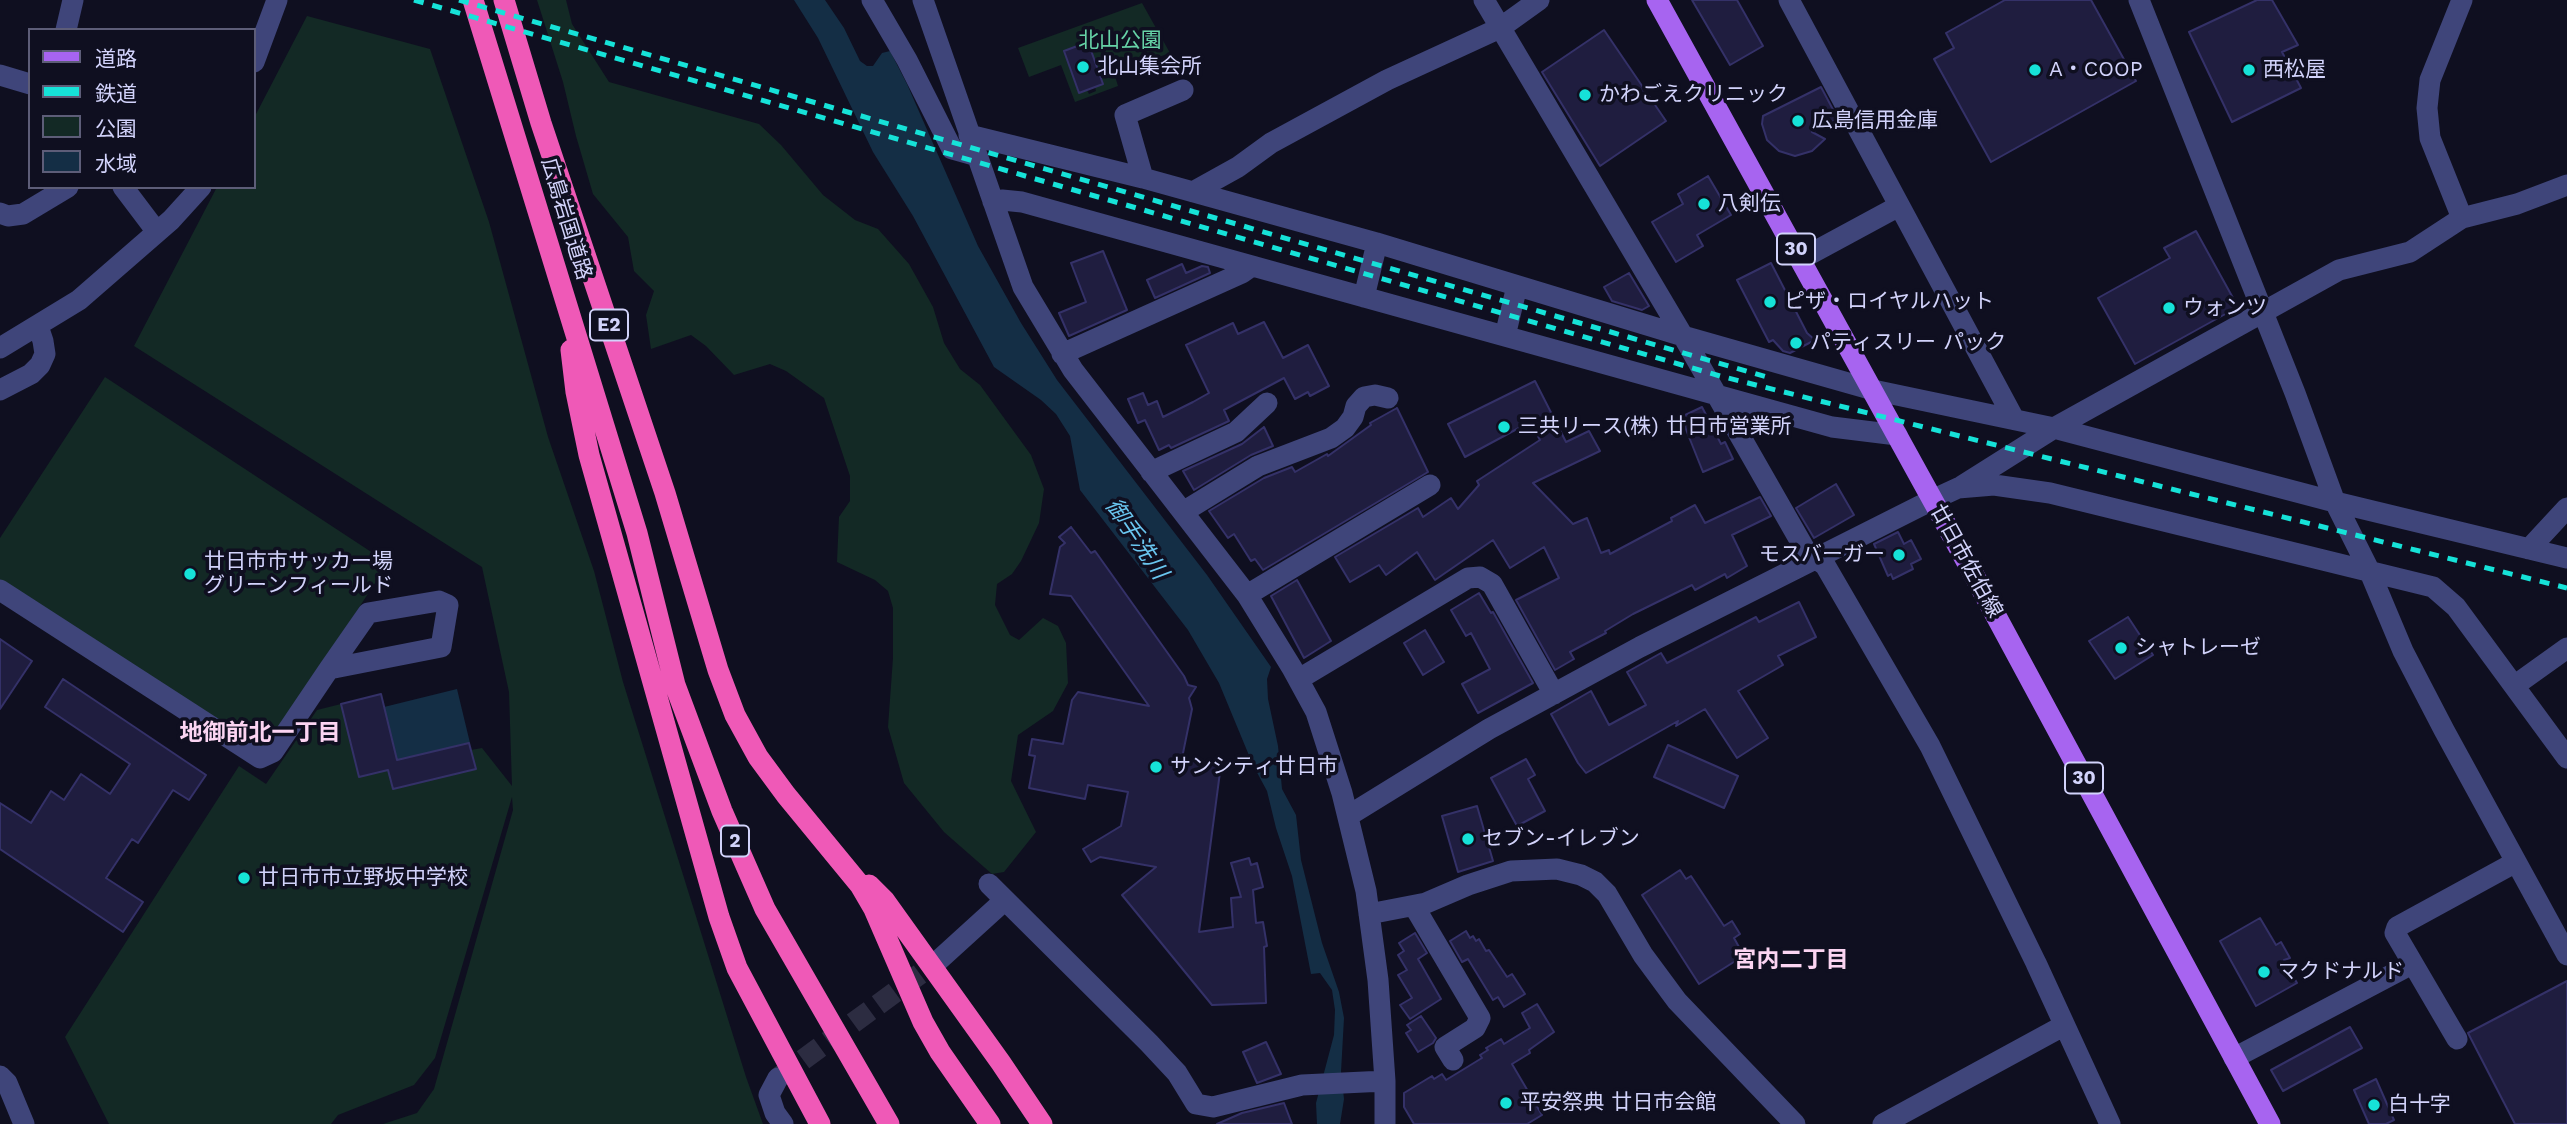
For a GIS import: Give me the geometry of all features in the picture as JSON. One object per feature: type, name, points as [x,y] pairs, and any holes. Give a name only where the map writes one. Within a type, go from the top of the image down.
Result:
[{"type":"highway","name":"広島岩国道路","points":[[473,0],[637,533]]},
{"type":"highway","name":"広島岩国道路","points":[[504,0],[541,123],[676,528],[718,670],[735,715],[758,757],[786,795],[844,863]]},
{"type":"highway","points":[[555,265],[567,320],[584,434],[719,917],[737,968],[820,1124]]},
{"type":"highway","name":"2","points":[[637,533],[676,685],[722,811],[765,909],[889,1124]]},
{"type":"highway","points":[[676,685],[676,763]]},
{"type":"highway","points":[[844,863],[874,909],[923,1022],[940,1052],[990,1124]]},
{"type":"highway","points":[[844,863],[885,901],[1042,1124]]},
{"type":"main road","name":"廿日市佐伯線","points":[[1657,0],[1873,390],[2270,1124]]},
{"type":"street","points":[[67,28],[74,0]]},
{"type":"street","points":[[256,57],[277,0]]},
{"type":"street","points":[[872,0],[907,60],[952,149],[976,156]]},
{"type":"street","points":[[923,0],[1023,287],[1062,354],[1247,595],[1298,679],[1325,736],[1366,891],[1378,979],[1378,1081],[1385,1124]]},
{"type":"street","points":[[1484,0],[1807,552],[1825,565],[1930,746],[2036,963],[2110,1124]]},
{"type":"street","points":[[1192,191],[1238,167],[1271,143],[1376,86],[1500,28],[1539,0]]},
{"type":"street","points":[[1789,0],[2014,419]]},
{"type":"street","points":[[2138,0],[2264,313],[2335,502],[2369,570],[2403,651],[2567,955]]},
{"type":"street","points":[[2462,0],[2430,80],[2427,108],[2430,138],[2462,218]]},
{"type":"street","points":[[0,75],[28,83]]},
{"type":"street","points":[[1143,178],[1125,115],[1183,90]]},
{"type":"street","points":[[969,135],[1143,178],[1377,243],[1683,337],[1873,390],[2054,428],[2335,502],[2567,558]]},
{"type":"street","points":[[1348,816],[1489,729],[1640,647],[1958,488],[2054,428],[2339,270],[2410,252],[2462,218],[2517,204],[2567,185]]},
{"type":"street","points":[[0,213],[8,216],[23,214],[65,189]]},
{"type":"street","points":[[125,189],[157,232]]},
{"type":"street","points":[[0,348],[79,300],[157,232],[199,189]]},
{"type":"street","points":[[993,202],[1022,202],[1832,427],[1897,435]]},
{"type":"street","points":[[1801,259],[1899,206]]},
{"type":"street","points":[[1364,297],[1377,243]]},
{"type":"street","points":[[1062,354],[1242,273],[1252,266]]},
{"type":"street","points":[[1505,336],[1517,286]]},
{"type":"street","points":[[0,390],[30,374],[40,365],[45,354],[38,326]]},
{"type":"street","points":[[1183,512],[1258,466],[1331,438],[1345,429],[1353,417],[1356,405],[1364,397],[1388,398]]},
{"type":"street","points":[[1152,472],[1236,432],[1266,404]]},
{"type":"street","points":[[1247,595],[1430,485]]},
{"type":"street","points":[[1958,488],[1994,485],[2050,494],[2433,587],[2446,596],[2567,758]]},
{"type":"street","points":[[2529,549],[2567,508]]},
{"type":"street","points":[[1298,679],[1468,578],[1480,577],[1492,584],[1553,694]]},
{"type":"street","points":[[0,590],[260,758],[273,752],[329,669],[368,613],[439,601],[448,605],[441,646],[329,669]]},
{"type":"street","points":[[2514,687],[2567,648]]},
{"type":"street","points":[[2457,1039],[2395,933],[2397,927],[2516,862]]},
{"type":"street","points":[[1369,914],[1414,906],[1482,879],[1511,871],[1565,870],[1588,878],[1607,894],[1643,955],[1678,1001],[1795,1124]]},
{"type":"street","points":[[989,884],[1149,1043],[1177,1073],[1196,1104],[1213,1107],[1302,1085],[1378,1081]]},
{"type":"street","points":[[939,960],[1005,900]]},
{"type":"street","points":[[1414,906],[1480,1017],[1475,1028],[1445,1047],[1453,1060]]},
{"type":"street","points":[[2234,1058],[2412,964]]},
{"type":"street","points":[[1883,1124],[2063,1026]]},
{"type":"street","points":[[0,1076],[7,1083],[24,1124]]},
{"type":"street","points":[[778,1078],[769,1095],[775,1113],[783,1124]]},
{"type":"green space","points":[[537,0],[566,0],[572,24],[609,82],[759,124],[781,145],[823,195],[855,220],[878,229],[909,264],[933,307],[944,343],[960,369],[980,385],[1031,455],[1044,489],[1039,523],[1021,561],[1012,574],[997,584],[995,605],[1010,635],[1019,640],[1043,618],[1058,626],[1066,643],[1068,683],[1053,711],[1018,735],[1011,781],[1036,832],[1004,872],[992,874],[944,832],[904,783],[888,727],[893,608],[888,591],[875,580],[837,562],[839,517],[850,501],[850,476],[824,398],[786,371],[770,364],[734,375],[706,346],[691,335],[651,349],[646,315],[654,291],[634,271],[628,237],[593,194],[563,82]]},
{"type":"green space","name":"北山公園","points":[[1142,3],[1170,53],[1114,73],[1118,86],[1075,102],[1061,65],[1029,77],[1018,48]],"holes":[[[1088,42],[1103,84],[1095,87],[1096,91],[1089,94],[1087,90],[1078,92],[1064,51]]]},
{"type":"green space","points":[[307,16],[430,49],[489,222],[548,437],[594,571],[623,682],[763,1124],[383,1124],[417,1113],[434,1089],[513,810],[512,797],[435,1058],[414,1085],[338,1115],[331,1124],[109,1124],[65,1037],[239,766],[266,784],[317,710],[341,704],[359,777],[388,770],[393,789],[475,769],[471,750],[482,748],[512,786],[509,692],[482,567],[134,346],[216,189],[256,189],[256,114]]},
{"type":"green space","name":"廿日市市サッカー場 グリーンフィールド","points":[[105,377],[388,563],[261,758],[0,586],[0,538]]},
{"type":"water","name":"御手洗川","points":[[794,0],[825,0],[844,28],[860,61],[867,66],[873,66],[882,53],[890,51],[978,246],[1021,323],[1057,380],[1207,575],[1271,667],[1267,679],[1268,699],[1278,746],[1282,789],[1296,815],[1301,860],[1344,1018],[1341,1072],[1344,1099],[1340,1124],[1317,1124],[1316,1103],[1334,1035],[1335,1010],[1332,990],[1320,973],[1311,974],[1292,876],[1267,791],[1253,765],[1219,683],[1188,630],[1080,490],[1070,436],[1056,414],[994,367],[913,216],[873,152],[818,38]]},
{"type":"water","points":[[457,689],[470,743],[397,760],[384,707]]},
{"type":"building","points":[[1692,0],[1737,0],[1763,46],[1730,65]]},
{"type":"building","name":"A・COOP","points":[[2005,0],[2091,0],[2136,81],[1991,162],[1934,59],[1954,48],[1946,33]]},
{"type":"building","name":"西松屋","points":[[2257,0],[2272,0],[2298,45],[2282,52],[2301,88],[2232,122],[2189,32]]},
{"type":"building","name":"かわごえクリニック","points":[[1604,30],[1666,121],[1600,166],[1542,72]]},
{"type":"building","name":"北山集会所","points":[[1088,42],[1103,84],[1079,93],[1064,51]]},
{"type":"building","name":"広島信用金庫","points":[[1821,87],[1838,119],[1812,132],[1825,139],[1812,151],[1795,156],[1779,151],[1767,140],[1762,124],[1763,116]]},
{"type":"building","points":[[1708,176],[1731,215],[1697,235],[1703,246],[1676,262],[1652,222],[1683,204],[1678,194]]},
{"type":"building","points":[[2196,231],[2238,307],[2135,364],[2098,298],[2170,258],[2164,248]]},
{"type":"building","points":[[1103,251],[1127,310],[1069,336],[1059,313],[1086,302],[1071,263]]},
{"type":"building","name":"ピザ・ロイヤルハット","points":[[1771,263],[1807,333],[1815,340],[1790,353],[1783,351],[1773,340],[1769,342],[1737,280]]},
{"type":"building","points":[[1182,264],[1186,273],[1202,266],[1208,267],[1210,273],[1155,298],[1147,280]]},
{"type":"building","points":[[1629,273],[1649,306],[1642,310],[1612,301],[1604,287]]},
{"type":"building","points":[[1264,322],[1283,358],[1308,345],[1329,386],[1310,396],[1308,392],[1295,399],[1284,378],[1224,410],[1229,421],[1171,448],[1169,445],[1159,450],[1145,420],[1138,423],[1128,399],[1143,393],[1148,405],[1157,401],[1163,417],[1209,393],[1186,345],[1233,323],[1238,334]]},
{"type":"building","points":[[1535,381],[1566,442],[1589,431],[1600,451],[1533,483],[1573,524],[1587,518],[1601,553],[1609,550],[1610,554],[1672,521],[1671,518],[1695,505],[1705,523],[1760,497],[1771,516],[1732,535],[1747,566],[1727,578],[1725,574],[1695,590],[1692,585],[1633,614],[1605,631],[1606,633],[1570,652],[1574,659],[1555,670],[1516,600],[1559,578],[1544,547],[1510,568],[1493,540],[1435,580],[1417,552],[1386,575],[1379,565],[1350,582],[1335,557],[1418,508],[1423,517],[1451,498],[1458,509],[1479,485],[1477,481],[1540,440],[1530,422],[1465,457],[1448,424]]},
{"type":"building","points":[[1702,407],[1721,444],[1725,442],[1733,459],[1703,472],[1681,417]]},
{"type":"building","points":[[1397,408],[1428,472],[1263,570],[1255,559],[1251,561],[1234,534],[1228,538],[1209,511],[1264,478],[1292,467],[1295,472],[1327,454],[1328,456],[1371,425],[1370,423]]},
{"type":"building","points":[[1264,427],[1273,446],[1251,455],[1194,490],[1183,471],[1242,444]]},
{"type":"building","points":[[1836,484],[1854,515],[1814,538],[1796,508]]},
{"type":"building","points":[[1071,527],[1091,553],[1095,551],[1188,685],[1196,687],[1189,698],[1192,709],[1182,758],[1217,765],[1220,772],[1199,932],[1233,927],[1231,898],[1241,897],[1231,863],[1249,858],[1251,865],[1257,863],[1263,887],[1253,890],[1256,923],[1263,922],[1267,946],[1264,947],[1266,1003],[1212,1005],[1122,895],[1156,867],[1100,857],[1091,862],[1083,849],[1121,826],[1128,792],[1088,785],[1085,799],[1029,788],[1035,756],[1029,755],[1032,739],[1063,744],[1072,700],[1078,692],[1149,706],[1071,596],[1050,594],[1060,547],[1065,543],[1059,537]]},
{"type":"building","name":"モスバーガー","points":[[1898,532],[1904,544],[1911,540],[1921,559],[1911,564],[1913,569],[1893,579],[1891,574],[1888,576],[1874,544]]},
{"type":"building","points":[[1297,580],[1331,641],[1304,658],[1271,596]]},
{"type":"building","points":[[1479,593],[1491,613],[1493,612],[1533,683],[1478,713],[1462,684],[1490,669],[1471,633],[1466,636],[1451,610]]},
{"type":"building","points":[[1799,602],[1816,637],[1778,656],[1783,665],[1738,691],[1768,738],[1737,758],[1705,709],[1676,726],[1678,721],[1586,773],[1578,763],[1551,714],[1591,691],[1609,725],[1646,705],[1627,672],[1661,653],[1667,663],[1756,617],[1759,622]]},
{"type":"building","name":"シャトレーゼ","points":[[2128,617],[2153,655],[2115,679],[2089,641]]},
{"type":"building","points":[[1425,630],[1444,662],[1423,675],[1404,643]]},
{"type":"building","points":[[0,639],[32,661],[0,709]]},
{"type":"building","points":[[63,679],[206,775],[189,800],[173,790],[138,843],[132,839],[106,878],[143,902],[123,932],[0,849],[0,803],[31,823],[51,791],[64,800],[81,774],[110,794],[130,764],[45,707]]},
{"type":"building","points":[[381,694],[397,760],[469,743],[476,769],[393,789],[388,770],[359,777],[341,704]]},
{"type":"building","points":[[1668,745],[1738,776],[1724,808],[1654,777]]},
{"type":"building","points":[[1526,759],[1535,775],[1528,779],[1545,811],[1517,826],[1491,778]]},
{"type":"building","name":"セブン-イレブン","points":[[1477,806],[1493,861],[1458,872],[1442,816]]},
{"type":"building","points":[[1680,870],[1686,879],[1691,876],[1724,926],[1732,921],[1740,934],[1734,938],[1739,947],[1732,952],[1737,960],[1699,984],[1642,895]]},
{"type":"building","name":"マクドナルド","points":[[2260,918],[2276,945],[2281,942],[2290,958],[2284,960],[2297,983],[2256,1006],[2220,941]]},
{"type":"building","points":[[1466,931],[1470,938],[1473,936],[1476,941],[1479,939],[1486,951],[1489,950],[1507,977],[1512,974],[1525,994],[1504,1007],[1498,997],[1493,1000],[1468,959],[1462,962],[1450,941]]},
{"type":"building","points":[[1415,933],[1427,953],[1418,959],[1441,999],[1410,1019],[1400,1005],[1412,998],[1398,975],[1407,970],[1398,955],[1404,951],[1399,943]]},
{"type":"building","points":[[2567,981],[2567,1124],[2515,1124],[2468,1033]]},
{"type":"building","points":[[1537,1004],[1554,1032],[1529,1050],[1530,1053],[1512,1064],[1542,1115],[1527,1124],[1414,1124],[1404,1107],[1404,1093],[1432,1076],[1434,1079],[1442,1074],[1446,1080],[1482,1058],[1480,1055],[1488,1050],[1486,1048],[1501,1039],[1504,1044],[1530,1028],[1522,1013]]},
{"type":"building","points":[[1421,1016],[1436,1038],[1433,1043],[1418,1052],[1406,1033],[1411,1030],[1407,1025]]},
{"type":"building","points":[[2350,1027],[2362,1048],[2283,1091],[2271,1070]]},
{"type":"building","points":[[1266,1042],[1281,1074],[1257,1083],[1243,1052]]},
{"type":"building","name":"白十字","points":[[2376,1079],[2394,1120],[2386,1124],[2369,1124],[2354,1090]]},
{"type":"building","points":[[1284,1103],[1292,1124],[1217,1124],[1242,1113]]},
{"type":"tunnel","points":[[778,1078],[939,960]]},
{"type":"railway","points":[[414,0],[1720,376],[2567,588]]},
{"type":"railway","points":[[459,0],[1767,377]]},
{"type":"place","name":"北山集会所","points":[[1083,67]]},
{"type":"place","name":"A・COOP","points":[[2035,70]]},
{"type":"place","name":"西松屋","points":[[2249,70]]},
{"type":"place","name":"かわごえクリニック","points":[[1585,95]]},
{"type":"place","name":"広島信用金庫","points":[[1798,121]]},
{"type":"place","name":"八剣伝","points":[[1704,204]]},
{"type":"place","name":"ピザ・ロイヤルハット","points":[[1770,302]]},
{"type":"place","name":"ウォンツ","points":[[2169,308]]},
{"type":"place","name":"パティスリー パック","points":[[1796,343]]},
{"type":"place","name":"三共リース(株) 廿日市営業所","points":[[1504,427]]},
{"type":"place","name":"モスバーガー","points":[[1899,555]]},
{"type":"place","name":"廿日市市サッカー場 グリーンフィールド","points":[[190,574]]},
{"type":"place","name":"シャトレーゼ","points":[[2121,648]]},
{"type":"place","name":"サンシティ廿日市","points":[[1156,767]]},
{"type":"place","name":"セブン-イレブン","points":[[1468,839]]},
{"type":"place","name":"廿日市市立野坂中学校","points":[[244,878]]},
{"type":"place","name":"マクドナルド","points":[[2264,972]]},
{"type":"place","name":"平安祭典 廿日市会館","points":[[1506,1103]]},
{"type":"place","name":"白十字","points":[[2374,1105]]},
{"type":"district","name":"地御前北一丁目","points":[[260,733]]},
{"type":"district","name":"宮内二丁目","points":[[1791,960]]}]
